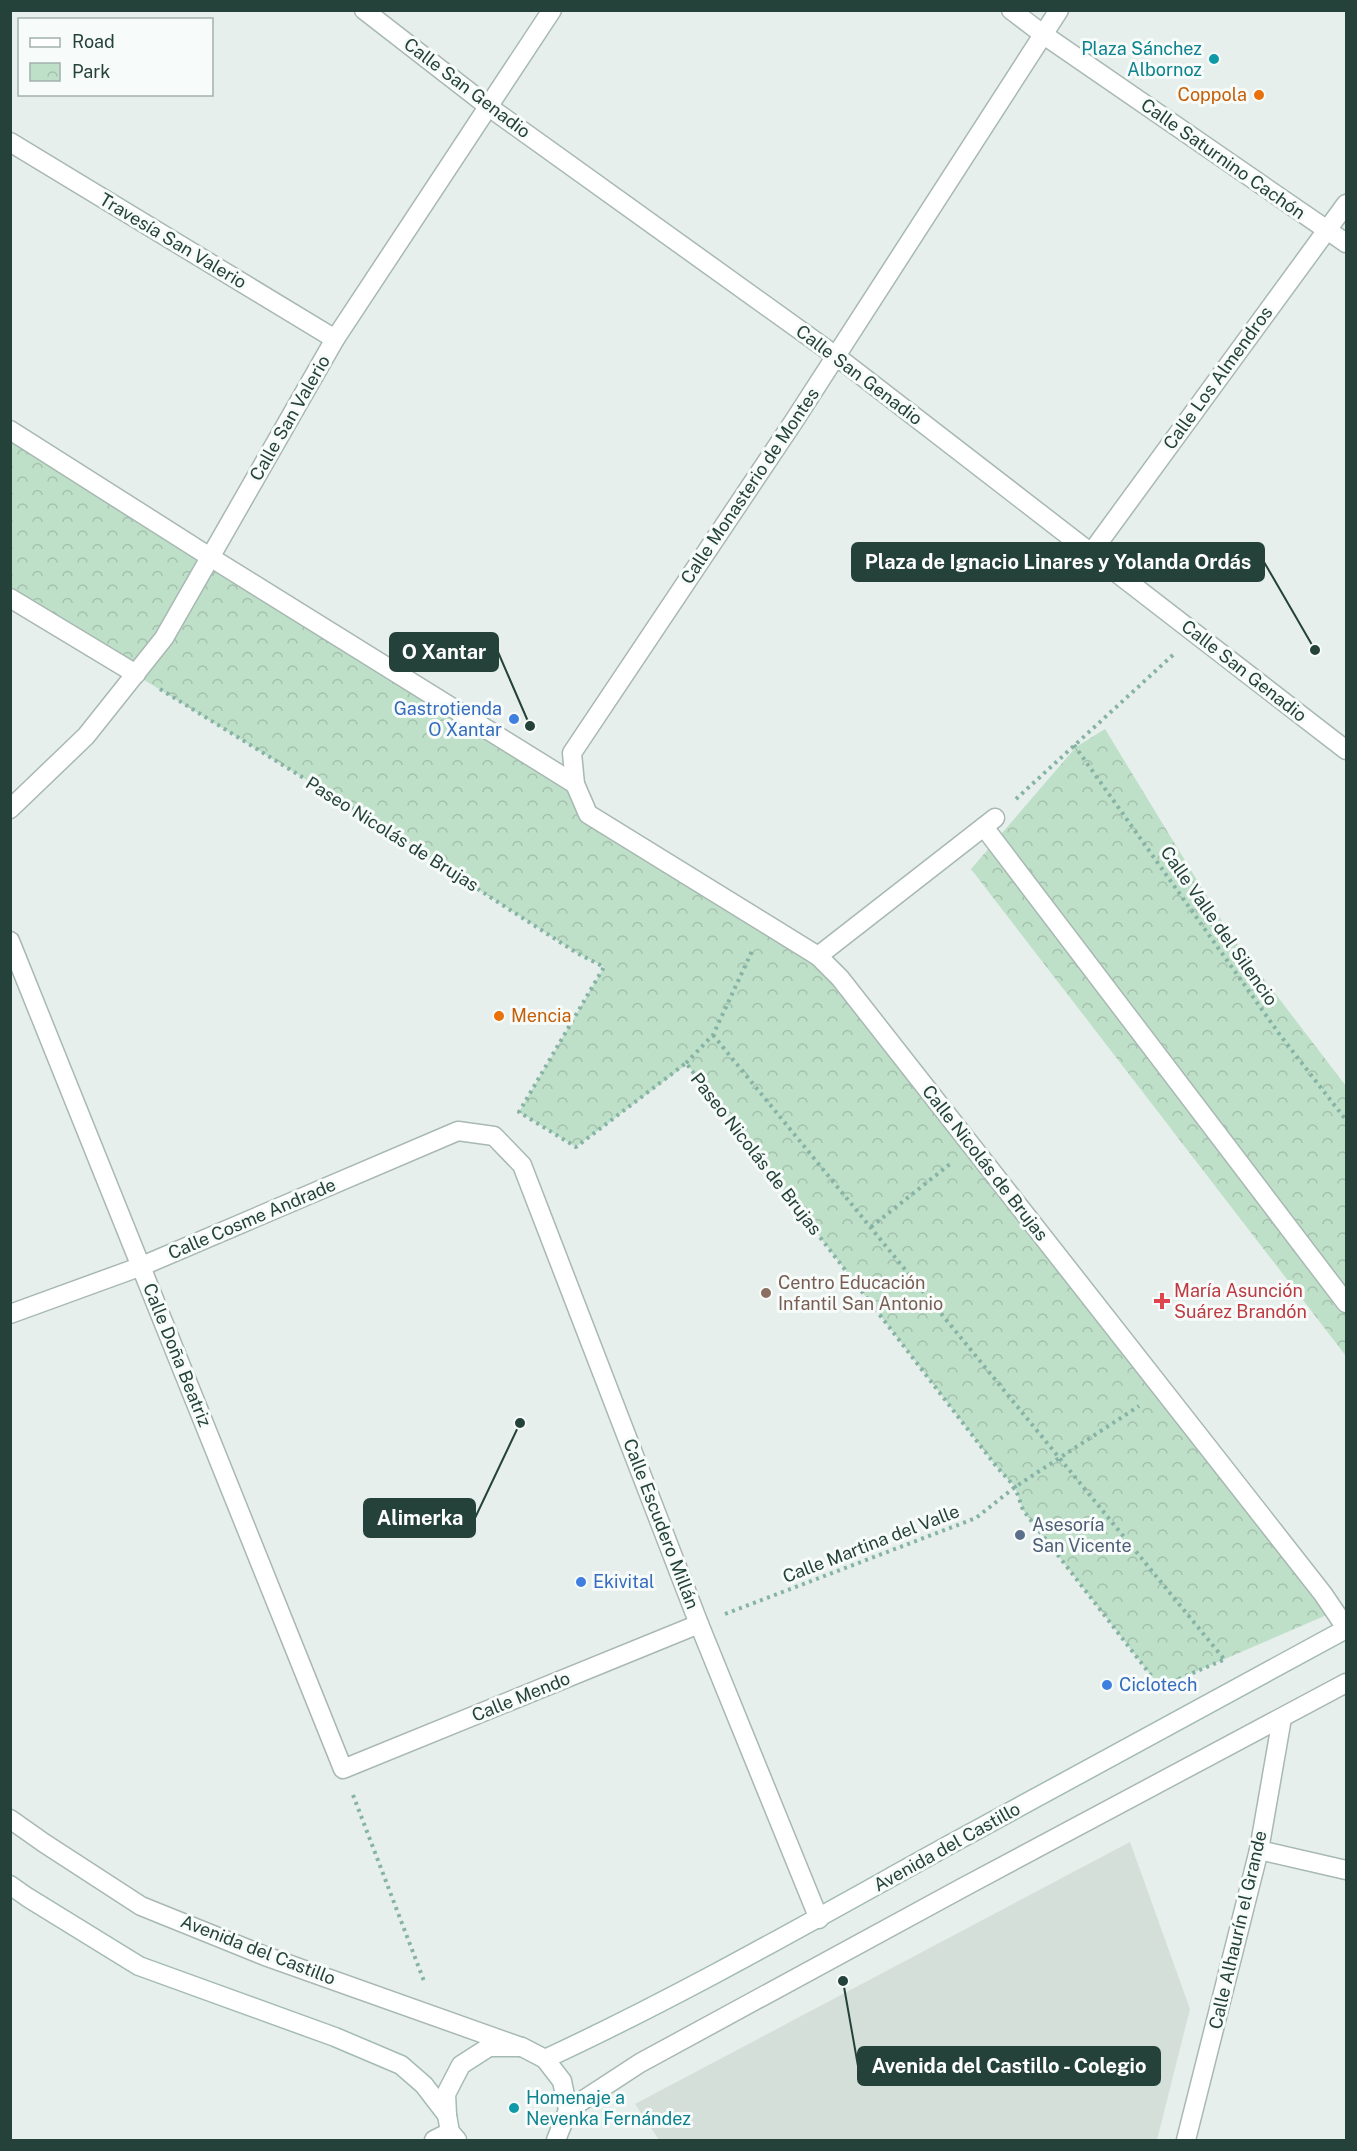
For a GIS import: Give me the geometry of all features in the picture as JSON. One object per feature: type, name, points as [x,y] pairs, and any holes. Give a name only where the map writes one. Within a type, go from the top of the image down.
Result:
[{"type":"street","name":"Calle San Genadio","points":[[364,10],[489,106],[836,356],[1347,750]]},
{"type":"street","name":"Calle San Valerio","points":[[10,809],[86,736],[164,638],[335,339],[552,10]]},
{"type":"street","name":"Calle Saturnino Cachón","points":[[1011,10],[1347,243]]},
{"type":"street","name":"Calle Monasterio de Montes","points":[[575,784],[572,753],[836,356],[1059,10]]},
{"type":"street","name":"Travesía San Valerio","points":[[10,142],[335,339]]},
{"type":"street","name":"Calle Los Almendros","points":[[1091,553],[1347,204]]},
{"type":"street","points":[[10,430],[575,784]]},
{"type":"street","points":[[10,598],[136,674]]},
{"type":"street","name":"Calle Nicolás de Brujas","points":[[575,784],[588,814],[818,956],[840,978],[1347,1628]]},
{"type":"street","points":[[818,956],[990,822],[1347,1304]]},
{"type":"street","name":"Calle Doña Beatriz","points":[[10,941],[343,1769]]},
{"type":"street","name":"Calle Cosme Andrade","points":[[10,1314],[142,1266],[458,1131],[494,1136]]},
{"type":"street","name":"Calle Escudero Millán","points":[[494,1136],[522,1166],[699,1624],[819,1919]]},
{"type":"street","name":"Calle Mendo","points":[[343,1769],[699,1624]]},
{"type":"street","name":"Avenida del Castillo","points":[[10,1819],[141,1906],[265,1956],[522,2047],[545,2059],[618,2025],[819,1919],[948,1845],[1347,1628]]},
{"type":"street","points":[[568,2110],[640,2063],[932,1904],[1347,1683]]},
{"type":"street","name":"Calle Alhaurín el Grande","points":[[1186,2140],[1258,1850],[1282,1718]]},
{"type":"street","points":[[1258,1850],[1347,1870]]},
{"type":"street","points":[[10,1885],[139,1966],[335,2037],[401,2065],[424,2085],[452,2129]]},
{"type":"street","points":[[452,2129],[446,2094],[461,2065],[489,2048],[522,2047]]},
{"type":"street","points":[[545,2059],[562,2082],[568,2110],[558,2140]]},
{"type":"street","points":[[434,2140],[452,2129]]},
{"type":"path","points":[[990,822],[1197,634]]},
{"type":"path","name":"Paseo Nicolás de Brujas","points":[[136,674],[349,806],[577,953],[604,967],[519,1112],[576,1147],[686,1064],[982,1447],[1016,1487],[1023,1510],[1160,1687],[1234,1655]]},
{"type":"path","name":"Calle Valle del Silencio","points":[[1074,745],[1280,1035],[1347,1120]]},
{"type":"path","points":[[686,1064],[713,1035],[765,923]]},
{"type":"path","points":[[713,1035],[1224,1659]]},
{"type":"path","points":[[871,1227],[972,1146]]},
{"type":"path","name":"Calle Martina del Valle","points":[[699,1624],[976,1518],[1016,1487],[1163,1390]]},
{"type":"path","points":[[343,1769],[438,2016]]},
{"type":"shaded area","points":[[1130,1842],[1190,2009],[1157,2140],[659,2140],[635,2104]]},
{"type":"green space","points":[[10,430],[575,784],[588,814],[818,956],[1336,1611],[1160,1687],[1023,1510],[1015,1487],[996,1466],[687,1064],[576,1147],[519,1112],[604,967],[577,953],[349,806],[11,598]]},
{"type":"green space","points":[[1105,729],[1231,936],[1346,1086],[1346,1356],[971,869],[1076,747]]},
{"type":"place","name":"Plaza Sánchez Albornoz","points":[[1214,59]]},
{"type":"place","name":"Coppola","points":[[1259,95]]},
{"type":"place","name":"Plaza de Ignacio Linares y Yolanda Ordás","points":[[1315,650]]},
{"type":"place","name":"Gastrotienda O Xantar","points":[[514,719]]},
{"type":"place","name":"O Xantar","points":[[530,726]]},
{"type":"place","name":"Mencia","points":[[499,1016]]},
{"type":"place","name":"Centro Educación Infantil San Antonio","points":[[766,1293]]},
{"type":"place","name":"María Asunción Suárez Brandón","points":[[1162,1301]]},
{"type":"place","name":"Alimerka","points":[[520,1423]]},
{"type":"place","name":"Asesoría San Vicente","points":[[1020,1535]]},
{"type":"place","name":"Ekivital","points":[[581,1582]]},
{"type":"place","name":"Ciclotech","points":[[1107,1685]]},
{"type":"place","name":"Avenida del Castillo - Colegio","points":[[843,1981]]},
{"type":"place","name":"Homenaje a Nevenka Fernández","points":[[514,2108]]}]
